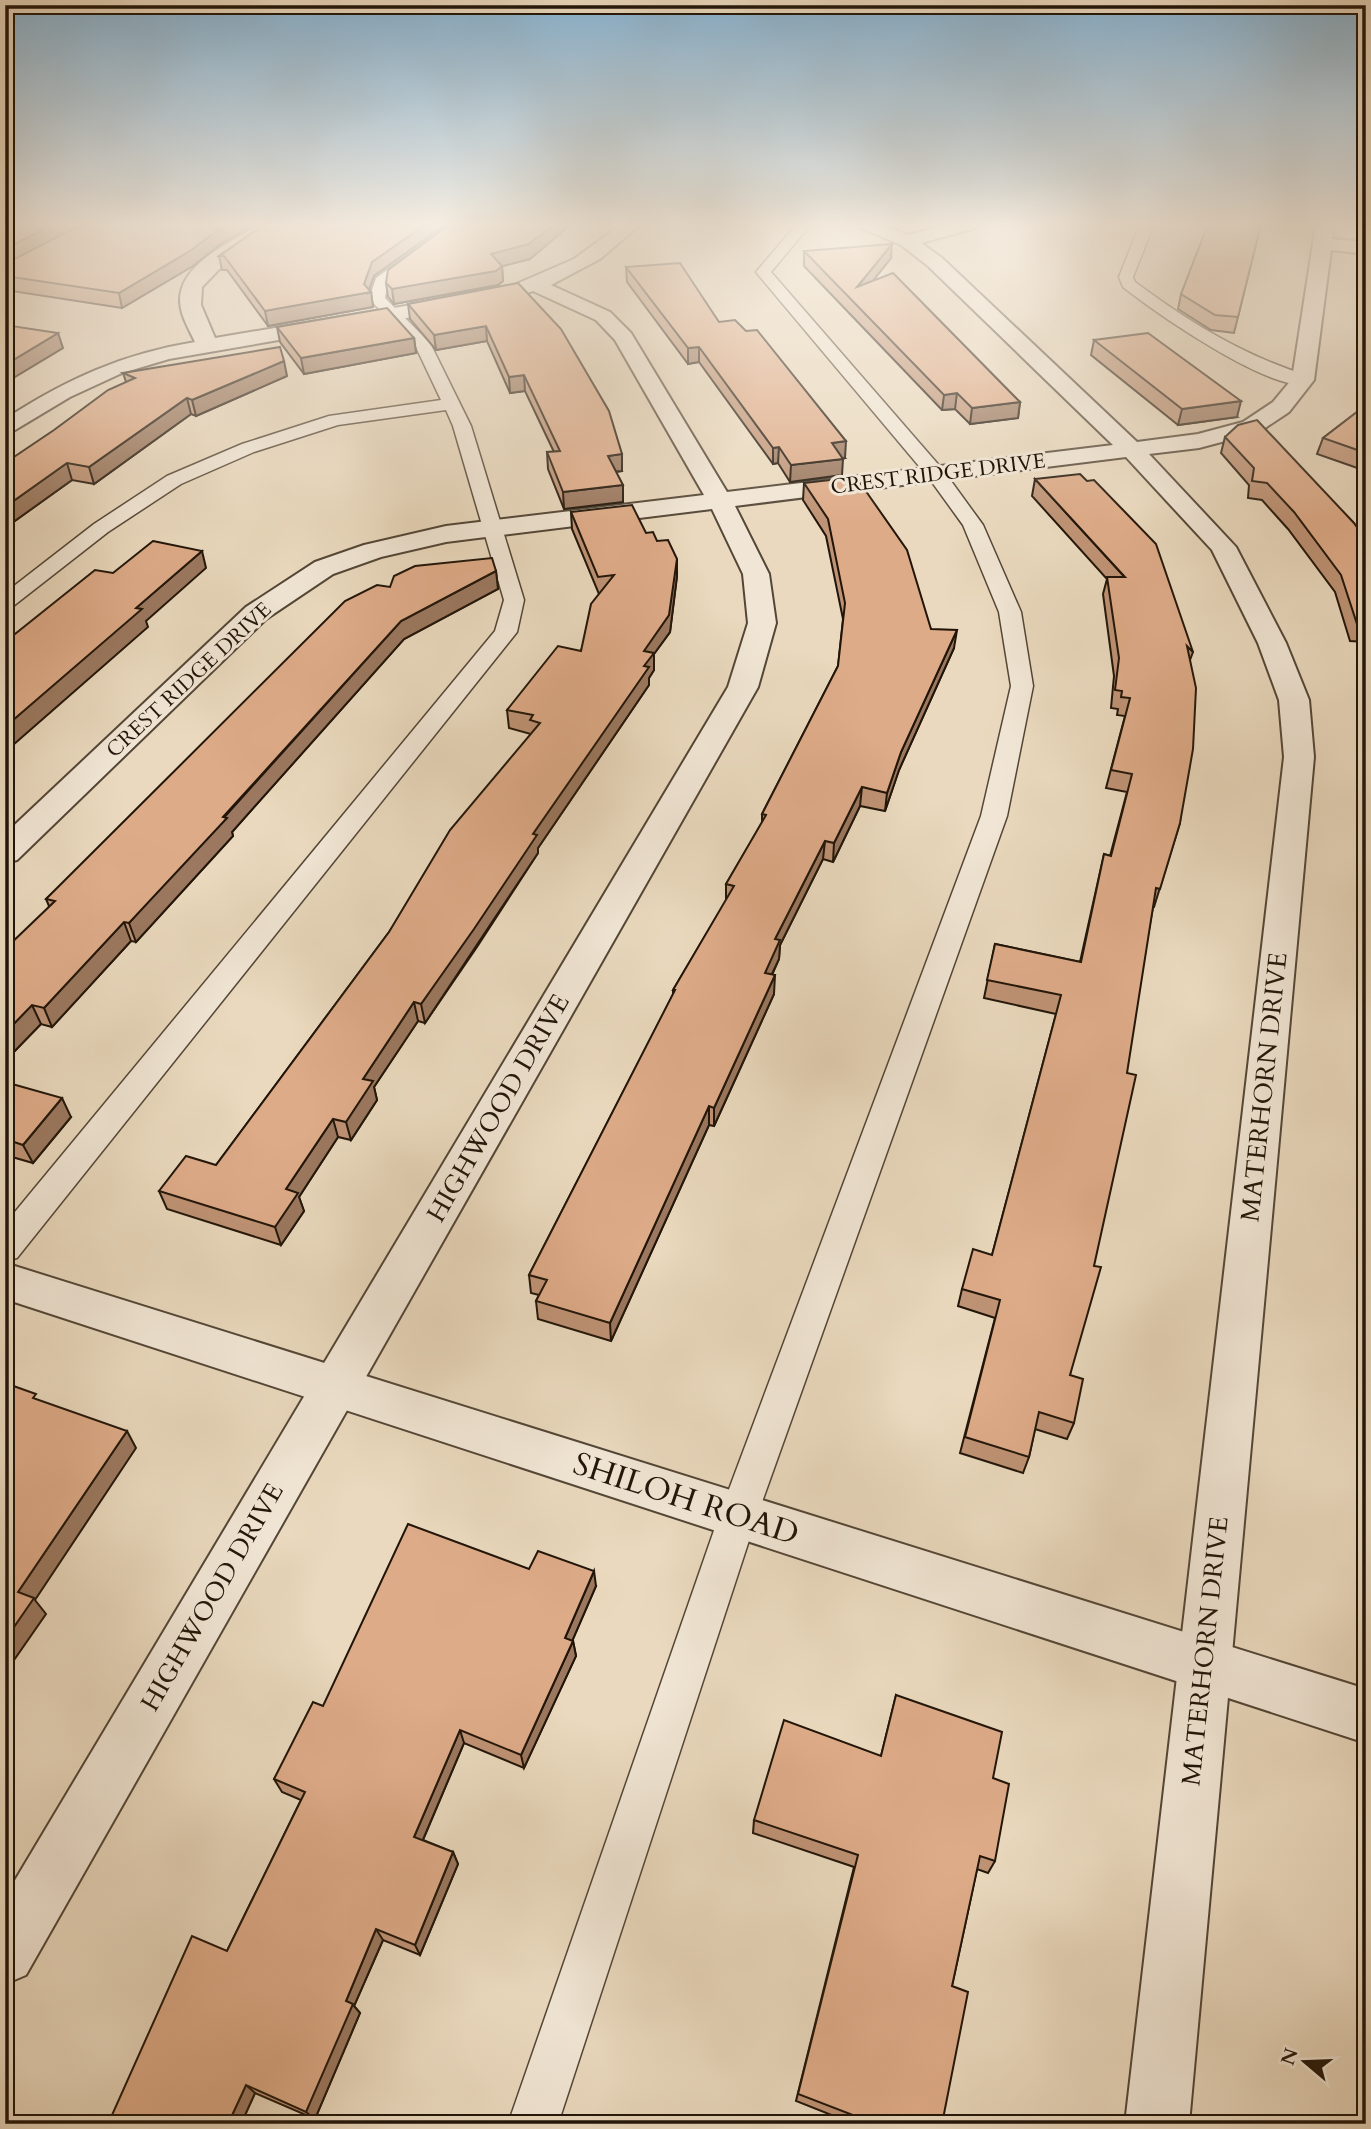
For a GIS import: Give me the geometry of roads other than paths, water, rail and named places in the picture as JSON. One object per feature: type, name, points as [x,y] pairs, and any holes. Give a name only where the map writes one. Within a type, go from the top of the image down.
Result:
[{"type":"street","points":[[199,323],[208,345]]},
{"type":"street","points":[[5,429],[62,392],[114,368],[166,353],[337,323]]},
{"type":"street","name":"HIGHWOOD DRIVE","points":[[5,1954],[743,687],[762,623],[757,574],[624,337],[610,323]]},
{"type":"street","name":"MATERHORN DRIVE","points":[[999,323],[1132,450],[1223,547],[1272,643],[1294,700],[1299,757],[1157,2124]]},
{"type":"street","points":[[1303,380],[1311,323]]},
{"type":"street","name":"CREST RIDGE DRIVE","points":[[5,853],[256,613],[336,564],[397,545],[492,529],[1199,441],[1251,427],[1281,407],[1303,380]]},
{"type":"street","name":"SHILOH ROAD","points":[[5,1282],[1366,1716]]},
{"type":"lane","points":[[5,1248],[506,632],[514,600],[462,426],[422,343],[402,323]]},
{"type":"lane","points":[[533,2124],[738,1516],[994,816],[1022,687],[1010,612],[973,525],[936,474],[807,323]]},
{"type":"lane","points":[[1182,323],[1209,343],[1248,362],[1303,380]]},
{"type":"lane","points":[[5,603],[101,528],[174,480],[248,448],[335,420],[387,410],[451,404]]}]
